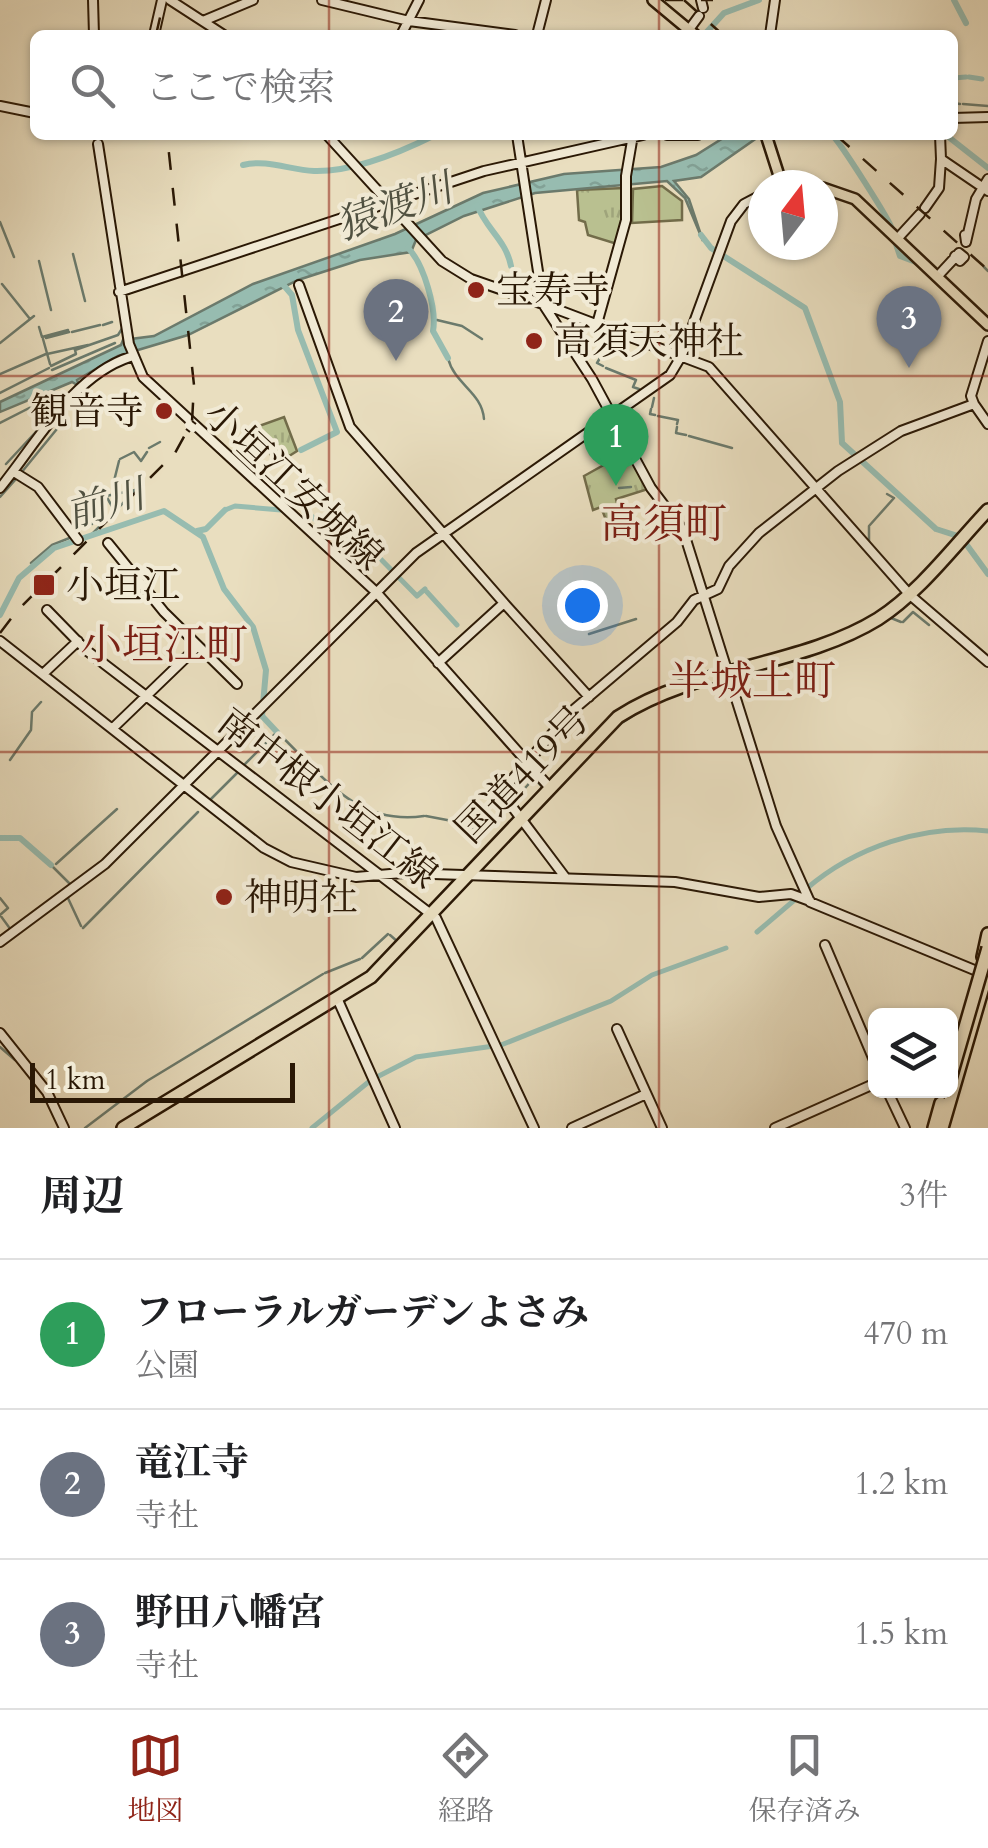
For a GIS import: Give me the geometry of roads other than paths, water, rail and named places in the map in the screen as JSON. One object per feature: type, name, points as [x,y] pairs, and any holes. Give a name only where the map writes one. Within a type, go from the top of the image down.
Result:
[{"type":"highway","name":"国道419号","points":[[136,1128],[338,1000],[383,966],[574,761],[631,708],[852,632],[878,618],[910,594],[988,511]]},
{"type":"highway","points":[[958,1051],[985,973],[988,934]]},
{"type":"highway","points":[[958,1054],[988,948]]},
{"type":"highway","points":[[958,1056],[988,960]]},
{"type":"highway","points":[[958,1056],[978,990]]},
{"type":"highway","points":[[958,1063],[978,990]]},
{"type":"highway","points":[[938,1128],[978,990]]},
{"type":"highway","name":"国道419号","points":[[123,1128],[338,1000]]},
{"type":"highway","points":[[938,1128],[946,1098]]},
{"type":"main road","points":[[653,0],[686,30]]},
{"type":"main road","points":[[767,140],[777,170]]},
{"type":"main road","points":[[838,192],[850,196],[898,238],[988,326]]},
{"type":"street","points":[[92,0],[94,30]]},
{"type":"street","points":[[155,30],[162,0]]},
{"type":"street","points":[[170,0],[216,30]]},
{"type":"street","points":[[202,21],[252,0]]},
{"type":"street","points":[[322,0],[360,4],[409,21],[477,30]]},
{"type":"street","points":[[404,30],[418,0]]},
{"type":"street","points":[[537,30],[546,0]]},
{"type":"street","points":[[771,30],[775,0]]},
{"type":"street","points":[[0,107],[30,113]]},
{"type":"street","points":[[958,118],[988,117]]},
{"type":"street","points":[[77,538],[42,491],[11,478],[79,389],[102,370],[132,356],[98,140]]},
{"type":"street","points":[[331,140],[424,242],[471,279],[682,355],[714,371],[910,594],[988,662]]},
{"type":"street","points":[[518,140],[543,304],[614,415],[651,488],[679,523],[776,826],[802,893],[810,902],[985,973]]},
{"type":"street","points":[[121,295],[388,204],[521,163],[620,140]]},
{"type":"street","points":[[598,324],[626,220],[627,166],[636,140]]},
{"type":"street","points":[[898,238],[939,188],[940,140]]},
{"type":"street","points":[[941,160],[986,185],[965,235]]},
{"type":"street","points":[[0,942],[105,864],[397,571],[442,534],[666,379],[682,355],[737,211],[748,204]]},
{"type":"street","points":[[938,276],[955,256]]},
{"type":"street","points":[[299,285],[350,427],[589,697]]},
{"type":"street","points":[[988,341],[970,396],[988,424]]},
{"type":"street","name":"小垣江安城線","points":[[132,356],[150,390],[374,594],[526,763]]},
{"type":"street","name":"小垣江安城線","points":[[132,356],[158,395],[374,594],[549,789]]},
{"type":"street","points":[[565,877],[501,792],[526,763],[589,697],[704,596],[718,589],[729,566],[752,540],[816,488],[920,420],[974,404]]},
{"type":"street","points":[[108,543],[198,646],[238,684]]},
{"type":"street","points":[[438,662],[504,603]]},
{"type":"street","name":"南中根小垣江線","points":[[47,610],[78,641],[432,915]]},
{"type":"street","points":[[0,640],[284,859],[349,876],[466,880],[565,877],[695,883],[759,897],[802,893]]},
{"type":"street","points":[[44,673],[78,641]]},
{"type":"street","points":[[113,728],[198,646]]},
{"type":"street","points":[[432,915],[534,1128]]},
{"type":"street","points":[[825,944],[868,1046]]},
{"type":"street","points":[[338,1000],[395,1128]]},
{"type":"street","points":[[617,1028],[662,1128]]},
{"type":"street","points":[[0,1032],[46,1091],[64,1128]]},
{"type":"street","points":[[775,1128],[868,1087]]},
{"type":"street","points":[[572,1128],[646,1094]]},
{"type":"street","points":[[891,1098],[904,1128]]},
{"type":"water","points":[[720,140],[754,140],[701,177],[674,181],[689,199],[703,241],[685,198],[667,181],[535,193],[464,216],[416,240],[411,252],[360,260],[298,280],[188,335],[118,356],[77,380],[79,386],[72,382],[0,412],[0,402],[121,345],[123,340],[154,336],[253,284],[395,234],[483,193],[564,174],[661,167],[696,155]]},
{"type":"waterway","points":[[709,30],[724,13],[759,0]]},
{"type":"waterway","points":[[954,0],[966,23]]},
{"type":"waterway","points":[[958,78],[966,77]]},
{"type":"waterway","points":[[969,77],[982,79]]},
{"type":"waterway","points":[[963,104],[988,106]]},
{"type":"waterway","points":[[243,165],[270,164],[314,171],[345,168],[391,155],[424,140]]},
{"type":"waterway","points":[[836,140],[892,229]]},
{"type":"waterway","points":[[952,140],[988,168]]},
{"type":"waterway","points":[[477,205],[505,249],[511,266]]},
{"type":"waterway","points":[[0,222],[14,257]]},
{"type":"waterway","points":[[701,235],[711,248],[805,308],[840,402],[842,443],[936,529],[961,537],[988,574]]},
{"type":"waterway","points":[[895,241],[900,256],[921,264]]},
{"type":"waterway","points":[[236,257],[276,244]]},
{"type":"waterway","points":[[408,248],[424,276],[433,311],[433,331],[448,358]]},
{"type":"waterway","points":[[73,254],[85,301]]},
{"type":"waterway","points":[[39,261],[51,310]]},
{"type":"waterway","points":[[118,297],[205,267]]},
{"type":"waterway","points":[[984,267],[988,271]]},
{"type":"waterway","name":"猿渡川","points":[[280,281],[292,295],[298,330],[337,432],[301,450]]},
{"type":"waterway","points":[[2,284],[30,319]]},
{"type":"waterway","points":[[0,343],[34,316]]},
{"type":"waterway","points":[[437,320],[462,326],[482,339]]},
{"type":"waterway","points":[[103,325],[112,322]]},
{"type":"waterway","points":[[72,332],[100,325]]},
{"type":"waterway","points":[[39,327],[42,337],[68,330]]},
{"type":"waterway","points":[[51,366],[76,354],[75,350],[118,335],[123,327]]},
{"type":"waterway","points":[[594,331],[610,337],[608,342]]},
{"type":"waterway","points":[[46,338],[69,332]]},
{"type":"waterway","points":[[43,339],[50,364]]},
{"type":"waterway","points":[[52,370],[115,343]]},
{"type":"waterway","points":[[47,354],[88,345]]},
{"type":"waterway","points":[[602,355],[607,345]]},
{"type":"waterway","points":[[0,374],[46,354]]},
{"type":"waterway","points":[[448,358],[478,402],[484,419]]},
{"type":"waterway","points":[[600,358],[597,363],[603,366]]},
{"type":"waterway","points":[[0,393],[49,368]]},
{"type":"waterway","points":[[606,368],[636,380],[633,387],[639,389]]},
{"type":"waterway","points":[[89,395],[88,403],[102,410]]},
{"type":"waterway","points":[[652,407],[654,398]]},
{"type":"waterway","points":[[0,423],[41,402],[52,415]]},
{"type":"waterway","points":[[651,409],[650,414],[655,415]]},
{"type":"waterway","points":[[658,416],[678,420],[677,424]]},
{"type":"waterway","points":[[6,464],[46,421]]},
{"type":"waterway","points":[[21,473],[61,424]]},
{"type":"waterway","points":[[677,427],[676,433],[686,435]]},
{"type":"waterway","points":[[689,436],[732,448]]},
{"type":"waterway","points":[[149,448],[160,442]]},
{"type":"waterway","points":[[120,459],[134,452],[141,461],[147,452]]},
{"type":"waterway","points":[[113,485],[119,461]]},
{"type":"waterway","points":[[618,476],[620,468]]},
{"type":"waterway","points":[[0,497],[16,479]]},
{"type":"waterway","points":[[619,488],[631,487]]},
{"type":"waterway","points":[[113,508],[106,496],[135,490]]},
{"type":"waterway","points":[[92,534],[136,490]]},
{"type":"waterway","points":[[869,544],[869,526],[894,498],[887,494]]},
{"type":"waterway","points":[[92,524],[87,513],[92,503],[99,502],[105,517]]},
{"type":"waterway","points":[[290,507],[299,504],[348,551],[362,540],[417,596],[425,589]]},
{"type":"waterway","points":[[225,510],[235,506],[281,510]]},
{"type":"waterway","points":[[197,531],[206,529],[225,510]]},
{"type":"waterway","name":"前川","points":[[0,615],[19,578],[54,548],[164,511],[203,537],[224,589],[253,627],[266,670],[262,716],[277,732]]},
{"type":"waterway","name":"前川","points":[[31,563],[52,545],[72,537]]},
{"type":"waterway","points":[[427,592],[457,625]]},
{"type":"waterway","points":[[903,622],[913,612],[929,625]]},
{"type":"waterway","points":[[891,618],[901,622]]},
{"type":"waterway","points":[[589,634],[636,619]]},
{"type":"waterway","points":[[679,694],[724,679]]},
{"type":"waterway","points":[[10,760],[31,730],[32,712],[41,702]]},
{"type":"waterway","points":[[617,726],[636,714]]},
{"type":"waterway","points":[[244,765],[277,732],[325,780],[359,805],[399,817],[424,816]]},
{"type":"waterway","points":[[211,799],[238,772]]},
{"type":"waterway","points":[[426,816],[468,824],[483,835],[534,778],[543,788]]},
{"type":"waterway","points":[[56,864],[117,809]]},
{"type":"waterway","points":[[83,928],[198,812]]},
{"type":"waterway","points":[[806,889],[846,861],[891,842],[939,831],[988,831]]},
{"type":"waterway","points":[[0,838],[20,838],[51,865]]},
{"type":"waterway","points":[[51,865],[71,885]]},
{"type":"waterway","points":[[66,894],[81,926]]},
{"type":"waterway","points":[[757,932],[798,897]]},
{"type":"waterway","points":[[0,898],[8,908],[0,915],[11,930]]},
{"type":"waterway","points":[[362,958],[388,934]]},
{"type":"waterway","points":[[390,935],[398,942]]},
{"type":"waterway","points":[[312,1128],[371,1080],[416,1057],[501,1045],[611,1001],[652,975],[726,948]]},
{"type":"waterway","points":[[325,973],[360,959]]},
{"type":"waterway","points":[[85,1128],[147,1081],[323,974]]},
{"type":"waterway","points":[[0,1047],[15,1060]]},
{"type":"railway","points":[[157,30],[164,0]]},
{"type":"railway","points":[[665,0],[713,0]]},
{"type":"railway","points":[[684,0],[717,30]]},
{"type":"railway","points":[[0,633],[16,612],[175,453],[192,422],[194,385],[168,140]]},
{"type":"railway","points":[[842,140],[988,270]]},
{"type":"place","name":"宝寿寺","points":[[476,290]]},
{"type":"place","name":"高須天神社","points":[[534,341]]},
{"type":"place","name":"竜江寺","points":[[396,361]]},
{"type":"place","name":"野田八幡宮","points":[[909,368]]},
{"type":"place","name":"観音寺","points":[[164,411]]},
{"type":"place","name":"フローラルガーデンよさみ","points":[[616,486]]},
{"type":"place","name":"小垣江","points":[[44,585]]},
{"type":"place","name":"神明社","points":[[224,897]]},
{"type":"district","name":"高須町","points":[[664,523]]},
{"type":"district","name":"小垣江町","points":[[164,644]]},
{"type":"district","name":"半城土町","points":[[752,680]]}]
